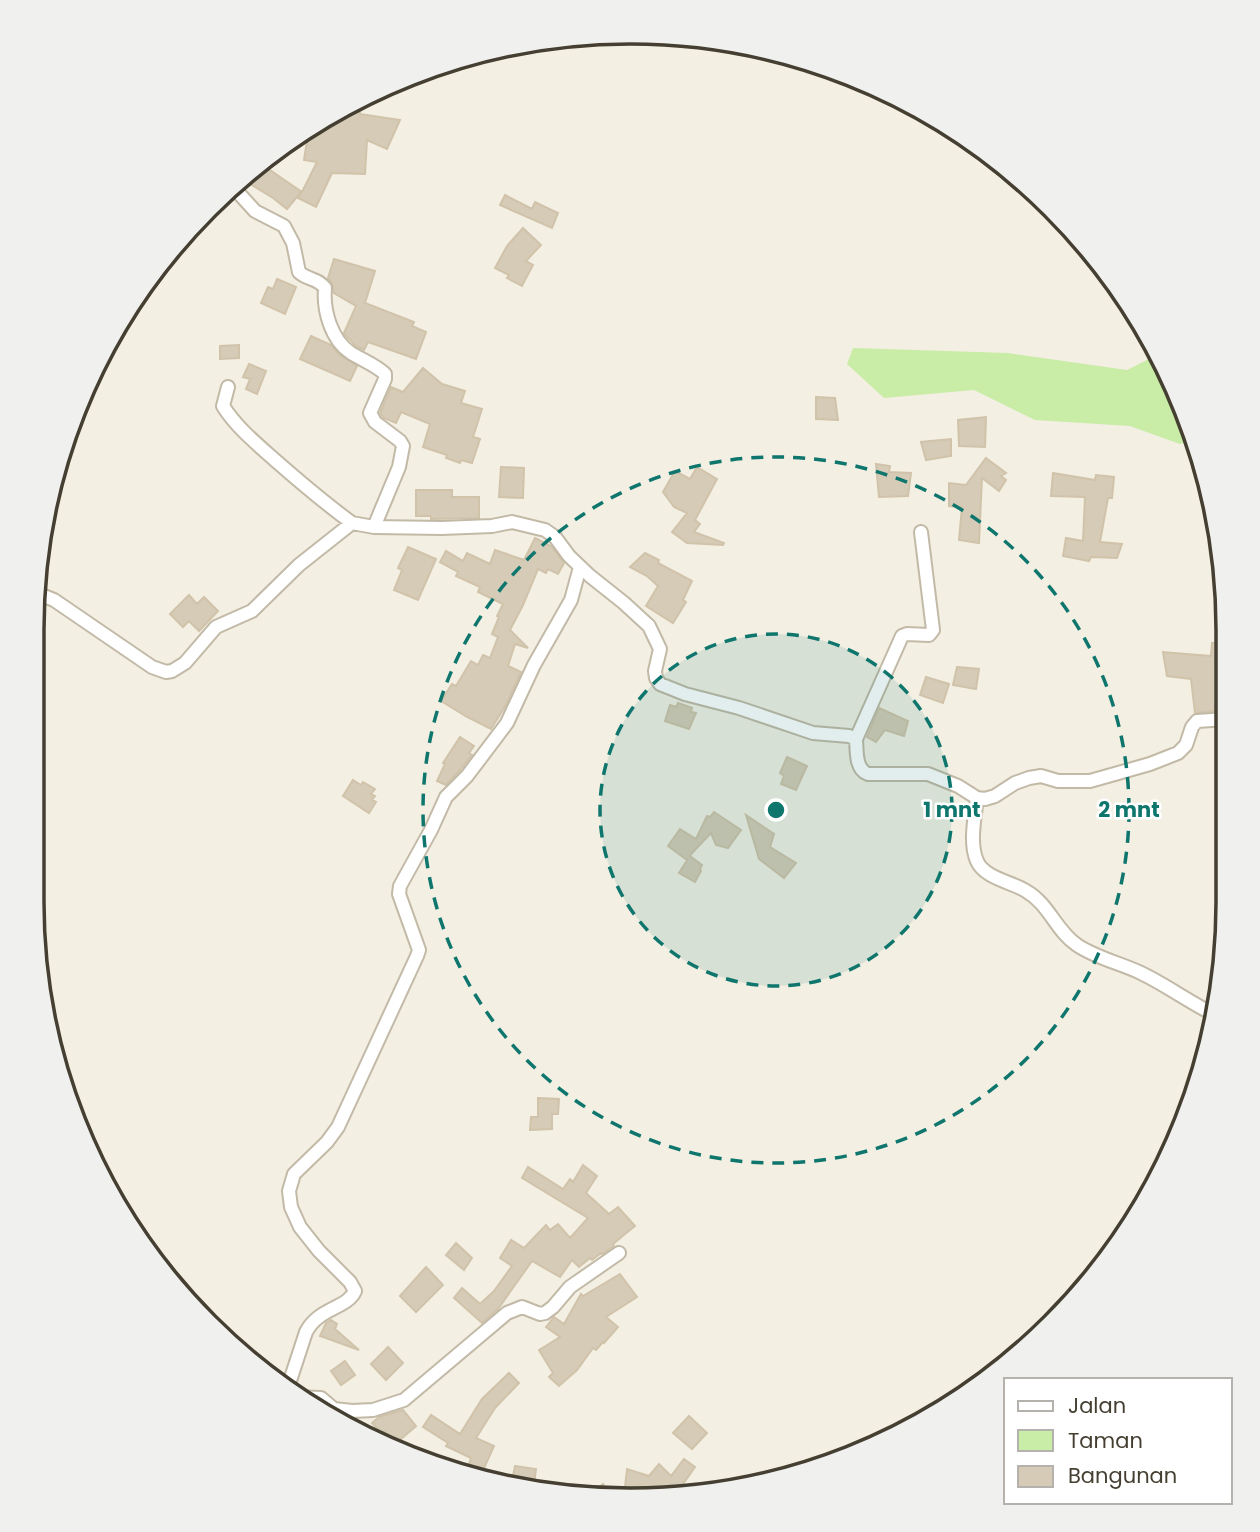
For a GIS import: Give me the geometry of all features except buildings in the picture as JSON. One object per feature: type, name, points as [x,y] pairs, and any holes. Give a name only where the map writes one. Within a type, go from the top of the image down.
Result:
[{"type":"street","points":[[238,194],[255,212],[284,226],[293,243],[299,272],[321,282],[325,288],[328,321],[335,333],[348,351],[385,374],[370,414],[375,422],[403,446],[399,467],[374,527]]},
{"type":"street","points":[[228,387],[223,406],[228,415],[267,454],[352,523],[374,527],[442,528],[492,526],[512,522],[544,530],[555,537],[580,567],[649,626],[660,649],[655,671],[660,684],[813,733],[856,739]]},
{"type":"street","points":[[45,596],[152,667],[166,672],[172,671],[185,663],[216,627],[253,611],[299,565],[352,523]]},
{"type":"street","points":[[921,532],[933,630],[929,635],[902,636],[856,739],[859,767],[863,772],[929,774],[958,786],[977,798],[985,799],[1029,778],[1041,776],[1058,781],[1090,781],[1150,764],[1178,753],[1186,745],[1197,721],[1216,720]]},
{"type":"street","points":[[290,1379],[311,1324],[324,1312],[350,1299],[355,1291],[300,1227],[291,1208],[291,1181],[297,1170],[327,1142],[338,1127],[417,957],[419,950],[400,897],[400,886],[446,797],[467,776],[507,723],[546,643],[571,600],[580,567]]},
{"type":"street","points":[[977,798],[973,836],[976,860],[981,868],[1028,892],[1047,909],[1074,943],[1096,956],[1142,974],[1206,1010]]},
{"type":"street","points":[[336,1409],[373,1410],[404,1400],[507,1313],[522,1307],[540,1314],[545,1313],[570,1287],[619,1253]]},
{"type":"green space","points":[[853,348],[1008,353],[1127,370],[1150,359],[1172,406],[1185,443],[1180,444],[1130,426],[1035,420],[974,390],[884,398],[847,364]]}]
